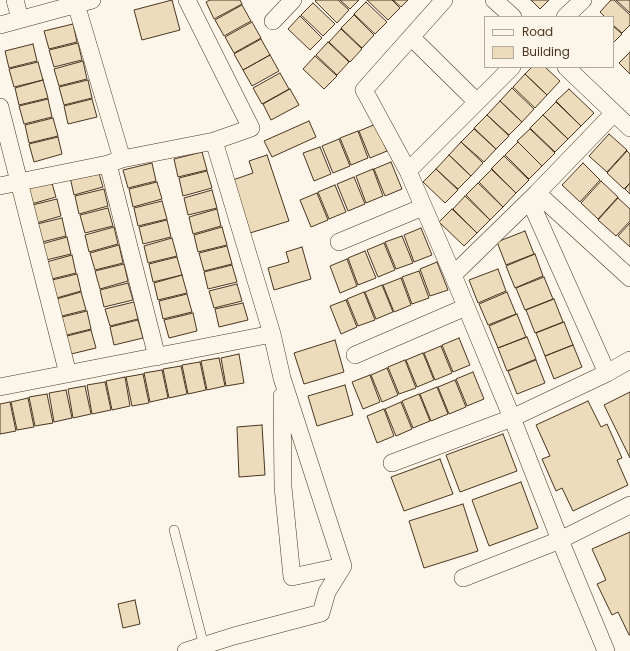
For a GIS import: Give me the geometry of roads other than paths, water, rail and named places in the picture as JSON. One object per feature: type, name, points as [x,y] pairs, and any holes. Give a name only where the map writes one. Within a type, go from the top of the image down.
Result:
[{"type":"street","points":[[15,0],[20,19]]},
{"type":"street","points":[[0,186],[214,141],[251,128],[187,0]]},
{"type":"street","points":[[273,21],[293,0]]},
{"type":"street","points":[[444,0],[412,38],[364,90],[408,171],[453,275],[606,651]]},
{"type":"street","points":[[494,0],[512,16]]},
{"type":"street","points":[[566,16],[583,0]]},
{"type":"street","points":[[0,25],[84,2],[115,162],[157,357]]},
{"type":"street","points":[[412,38],[477,102]]},
{"type":"street","points":[[408,171],[511,68]]},
{"type":"street","points":[[567,68],[614,113],[629,124]]},
{"type":"street","points":[[0,107],[68,374]]},
{"type":"street","points":[[453,275],[533,197],[614,113]]},
{"type":"street","points":[[186,651],[234,636],[321,614],[327,592],[342,566],[282,378],[272,334],[214,141]]},
{"type":"street","points":[[533,197],[630,278]]},
{"type":"street","points":[[533,197],[607,373]]},
{"type":"street","points":[[338,242],[423,207]]},
{"type":"street","points":[[355,355],[466,307]]},
{"type":"street","points":[[0,387],[272,334]]},
{"type":"street","points":[[392,463],[512,418],[607,373],[630,360]]},
{"type":"street","points":[[282,378],[283,487],[292,577],[342,566]]},
{"type":"street","points":[[463,578],[560,540],[630,505]]},
{"type":"lane","points":[[174,530],[204,646]]}]
